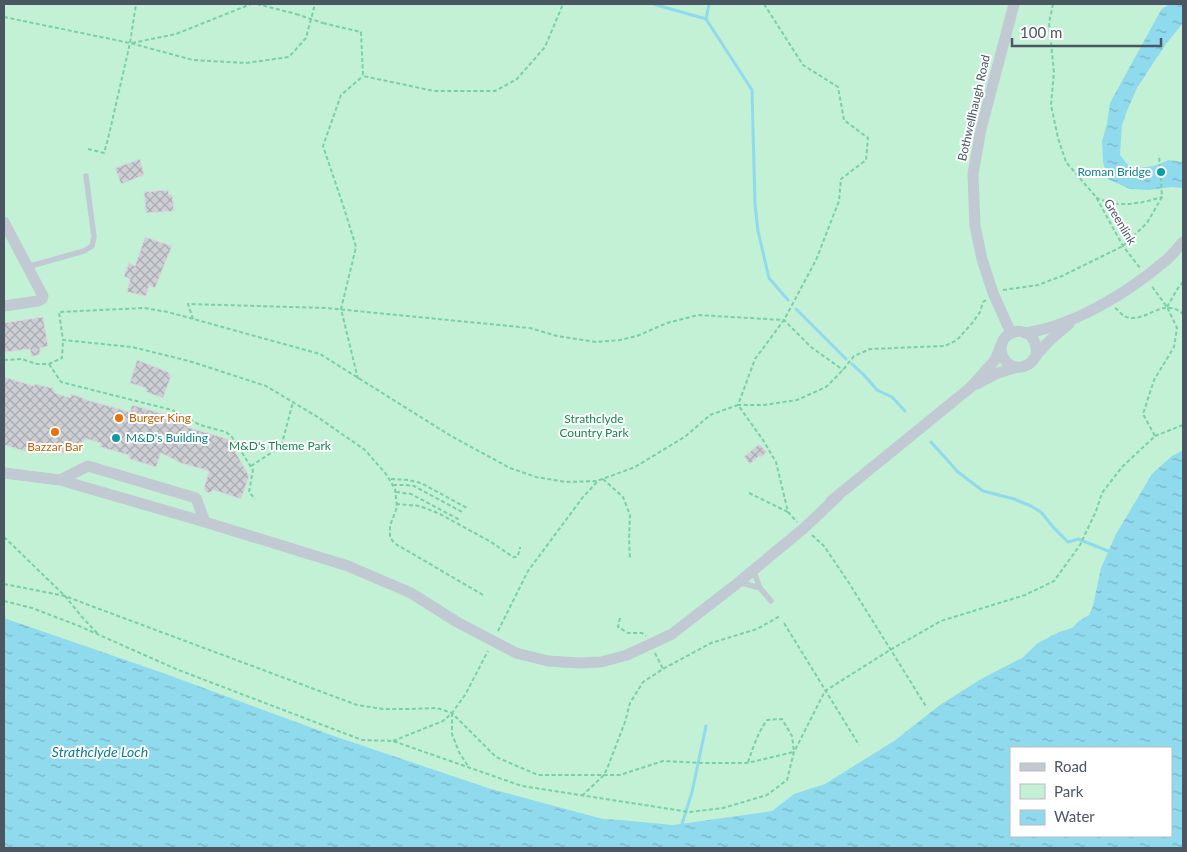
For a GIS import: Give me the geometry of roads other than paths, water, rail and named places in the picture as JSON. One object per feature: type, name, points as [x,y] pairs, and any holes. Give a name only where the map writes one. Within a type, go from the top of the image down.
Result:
[{"type":"street","name":"Bothwellhaugh Road","points":[[1011,333],[993,293],[982,259],[975,226],[973,174],[980,129],[1014,4]]},
{"type":"street","points":[[4,222],[42,296],[42,299],[38,301],[4,306]]},
{"type":"street","points":[[4,473],[60,480],[348,566],[411,593],[457,622],[516,653],[548,661],[601,662],[627,655],[672,634],[739,582],[803,529],[838,496],[971,387],[995,360],[1006,336],[1019,331],[1042,330],[1075,318],[1110,300],[1146,276],[1166,260],[1183,242]]},
{"type":"street","points":[[971,387],[998,373],[1030,363],[1046,344],[1075,318]]},
{"type":"street","points":[[1025,332],[1034,338],[1036,354]]},
{"type":"street","points":[[1001,346],[1002,356],[1006,362],[1017,367]]},
{"type":"street","points":[[60,480],[88,466],[196,498],[205,522]]},
{"type":"street","points":[[651,644],[712,598],[778,541],[838,496]]},
{"type":"lane","points":[[27,266],[84,251],[92,246],[94,230],[86,176]]},
{"type":"lane","points":[[753,570],[760,588],[771,601]]},
{"type":"lane","points":[[739,582],[760,588]]},
{"type":"water","points":[[1169,4],[1183,4],[1183,23],[1166,44],[1137,88],[1122,125],[1120,155],[1131,169],[1154,166],[1169,160],[1183,162],[1183,188],[1130,189],[1108,179],[1103,162],[1102,141],[1110,103],[1161,10]]},
{"type":"water","name":"Strathclyde Loch","points":[[1183,450],[1183,848],[4,848],[4,618],[163,673],[331,735],[491,789],[603,819],[673,825],[772,811],[794,794],[825,784],[894,741],[940,705],[981,679],[1022,658],[1038,643],[1059,632],[1072,628],[1089,615],[1093,606],[1101,568],[1116,534],[1152,474],[1172,456]]},
{"type":"waterway","points":[[653,4],[706,19]]},
{"type":"waterway","points":[[709,4],[706,19],[752,90],[755,204],[758,231],[769,278],[788,300]]},
{"type":"waterway","points":[[796,309],[846,359]]},
{"type":"waterway","points":[[852,364],[877,390],[892,397],[905,411]]},
{"type":"waterway","points":[[931,442],[958,472],[983,491],[1014,499],[1031,506],[1041,512],[1068,542],[1078,539],[1108,551]]},
{"type":"waterway","points":[[682,824],[692,792],[706,726]]},
{"type":"place","name":"Roman Bridge","points":[[1161,172]]},
{"type":"place","name":"Burger King","points":[[119,418]]},
{"type":"place","name":"Bazzar Bar","points":[[55,432]]},
{"type":"place","name":"M&D's Building","points":[[116,438]]},
{"type":"park label","name":"Strathclyde Country Park","points":[[594,426]]},
{"type":"park label","name":"M&D's Theme Park","points":[[280,446]]}]
